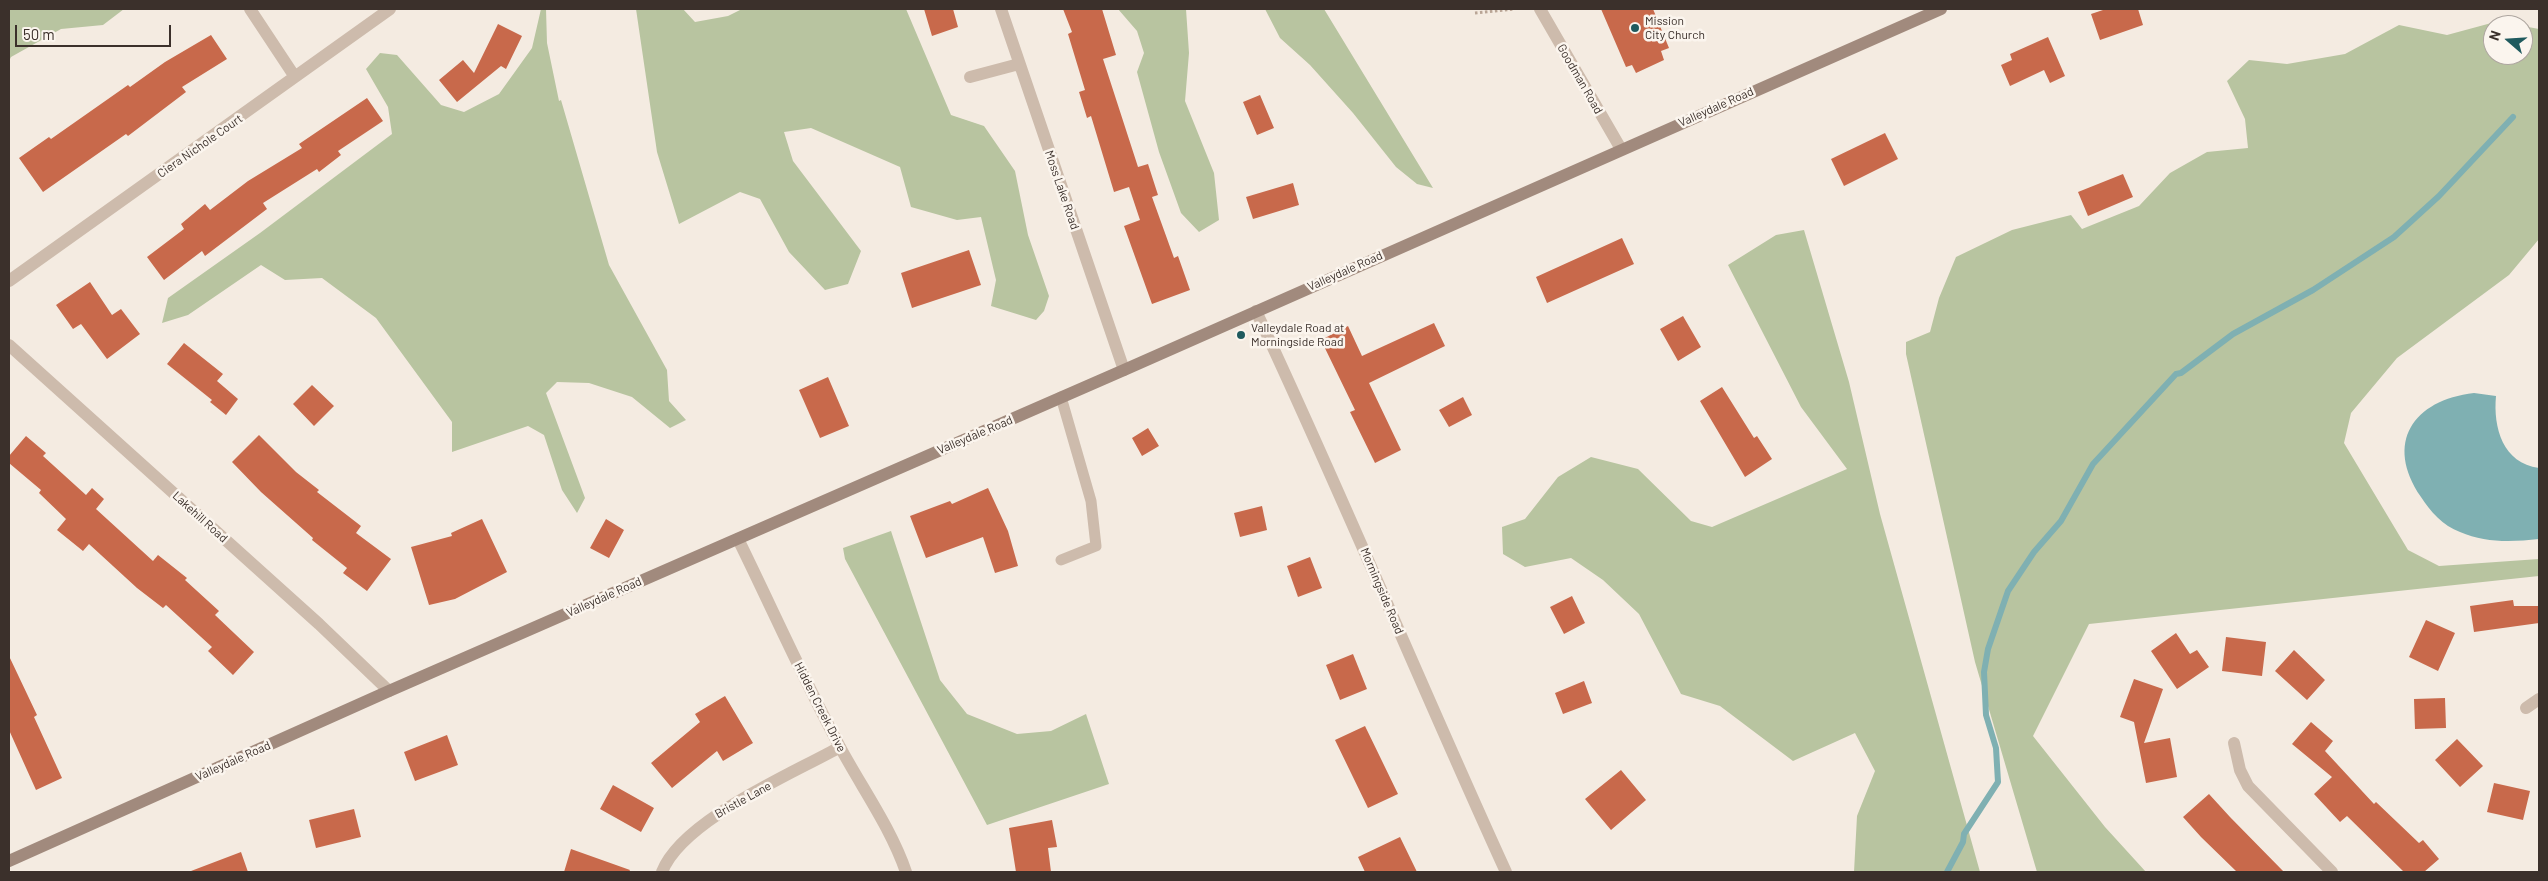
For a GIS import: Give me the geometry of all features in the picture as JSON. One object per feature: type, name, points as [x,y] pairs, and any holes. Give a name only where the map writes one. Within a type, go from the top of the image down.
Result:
[{"type":"street","points":[[250,9],[296,77]]},
{"type":"street","name":"Ciera Nichole Court","points":[[9,282],[390,9]]},
{"type":"street","name":"Moss Lake Road","points":[[1001,9],[1124,370]]},
{"type":"street","name":"Goodman Road","points":[[1540,9],[1621,149]]},
{"type":"street","name":"Valleydale Road","points":[[9,861],[389,691],[1124,370],[1941,9]]},
{"type":"street","points":[[970,77],[1019,64]]},
{"type":"street","name":"Morningside Road","points":[[1256,311],[1361,540],[1443,734],[1506,872]]},
{"type":"street","name":"Lakehill Road","points":[[9,345],[318,624],[389,691]]},
{"type":"street","name":"Hidden Creek Drive","points":[[738,539],[783,635],[840,747],[882,822],[906,872]]},
{"type":"street","points":[[2526,708],[2539,699]]},
{"type":"street","points":[[2234,743],[2240,770],[2248,786],[2332,872]]},
{"type":"street","name":"Bristle Lane","points":[[662,872],[685,840],[715,814],[840,747]]},
{"type":"lane","points":[[1061,560],[1096,546],[1091,501],[1062,397]]},
{"type":"path","points":[[1475,13],[1514,9]]},
{"type":"green space","points":[[124,9],[103,25],[61,29],[11,57],[9,61],[9,10]]},
{"type":"green space","points":[[541,9],[546,9],[547,43],[559,101],[561,100],[609,265],[667,370],[669,401],[686,420],[670,428],[632,397],[589,383],[557,382],[546,393],[585,498],[577,513],[562,490],[544,435],[528,426],[452,452],[452,422],[376,318],[322,278],[285,280],[261,265],[188,315],[162,323],[168,298],[260,233],[392,134],[388,107],[366,69],[380,53],[397,55],[441,105],[464,112],[499,94],[532,48]]},
{"type":"green space","points":[[636,9],[683,9],[695,22],[728,16],[742,9],[906,9],[951,115],[984,126],[1015,171],[1028,235],[1049,296],[1044,311],[1036,320],[991,306],[996,280],[981,217],[957,220],[911,207],[900,167],[811,128],[784,132],[793,161],[861,251],[848,284],[825,290],[789,252],[760,199],[740,192],[679,224],[657,152]]},
{"type":"green space","points":[[1118,9],[1186,9],[1189,53],[1185,101],[1214,173],[1219,220],[1199,232],[1181,213],[1159,152],[1137,72],[1144,53],[1137,31]]},
{"type":"green space","points":[[1265,9],[1324,9],[1433,188],[1417,184],[1396,167],[1353,113],[1310,65],[1280,38]]},
{"type":"green space","points":[[2399,25],[2447,35],[2483,25],[2483,65],[2533,65],[2533,28],[2539,29],[2539,239],[2509,275],[2397,358],[2351,413],[2344,443],[2408,550],[2439,566],[2539,559],[2539,576],[2089,624],[2033,736],[2105,827],[2146,872],[2037,872],[1975,662],[1906,354],[1906,342],[1930,332],[1939,298],[1956,257],[2012,230],[2071,215],[2082,229],[2139,206],[2170,173],[2207,152],[2248,148],[2245,119],[2227,81],[2249,60],[2287,64],[2345,54]]},
{"type":"green space","points":[[1804,230],[1849,382],[1880,514],[1980,872],[1854,872],[1857,816],[1875,771],[1855,733],[1793,761],[1720,706],[1681,694],[1639,614],[1603,580],[1571,558],[1525,567],[1503,554],[1502,527],[1525,519],[1558,477],[1591,457],[1638,469],[1691,521],[1712,527],[1847,469],[1801,407],[1728,265],[1776,235]]},
{"type":"green space","points":[[891,531],[940,680],[967,714],[1017,734],[1051,731],[1086,714],[1109,784],[987,825],[845,559],[843,548]]},
{"type":"water","points":[[2474,393],[2496,396],[2496,420],[2503,442],[2517,459],[2527,465],[2539,468],[2539,539],[2519,541],[2489,540],[2469,536],[2454,529],[2428,508],[2410,477],[2405,459],[2405,442],[2411,427],[2421,415],[2435,405],[2453,397]]},
{"type":"building","points":[[924,9],[953,9],[958,27],[932,36]]},
{"type":"building","points":[[1063,9],[1102,9],[1116,55],[1103,59],[1138,167],[1148,164],[1158,195],[1152,197],[1174,258],[1178,256],[1190,290],[1152,304],[1124,226],[1140,220],[1129,187],[1114,192],[1091,116],[1087,118],[1079,92],[1085,90],[1068,34],[1072,32]]},
{"type":"building","name":"Mission City Church","points":[[1601,9],[1653,9],[1669,48],[1661,51],[1664,60],[1636,73],[1632,65],[1626,67]]},
{"type":"building","points":[[2106,9],[2138,9],[2143,25],[2100,40],[2091,14]]},
{"type":"building","points":[[498,24],[522,36],[506,69],[501,66],[457,102],[439,80],[463,60],[474,73]]},
{"type":"building","points":[[211,35],[227,59],[182,87],[186,92],[128,136],[126,134],[43,192],[19,158],[49,137],[51,139],[128,85],[130,87],[165,62]]},
{"type":"building","points":[[2048,37],[2065,76],[2050,83],[2044,70],[2010,86],[2001,65],[2012,60],[2010,54]]},
{"type":"building","points":[[1260,95],[1274,128],[1257,135],[1243,102]]},
{"type":"building","points":[[367,98],[383,121],[338,151],[341,155],[319,172],[317,169],[263,203],[267,209],[205,256],[202,251],[164,280],[147,257],[184,229],[181,224],[205,204],[210,210],[248,181],[302,148],[299,144]]},
{"type":"building","points":[[1885,133],[1898,159],[1844,186],[1831,159]]},
{"type":"building","points":[[2123,174],[2133,197],[2088,216],[2078,192]]},
{"type":"building","points":[[1293,183],[1299,205],[1253,219],[1246,197]]},
{"type":"building","points":[[1622,238],[1634,264],[1547,303],[1536,277]]},
{"type":"building","points":[[969,250],[981,285],[912,308],[901,273]]},
{"type":"building","points":[[90,282],[112,315],[121,309],[140,334],[107,359],[81,324],[73,329],[56,305]]},
{"type":"building","points":[[1683,316],[1701,347],[1678,361],[1660,329]]},
{"type":"building","points":[[1434,323],[1445,346],[1369,383],[1401,450],[1375,463],[1350,412],[1355,410],[1321,340],[1348,326],[1362,356]]},
{"type":"building","points":[[184,343],[223,374],[217,381],[238,399],[226,415],[210,402],[212,400],[167,364]]},
{"type":"building","points":[[828,377],[849,426],[820,438],[799,390]]},
{"type":"building","points":[[312,385],[334,406],[314,426],[293,404]]},
{"type":"building","points":[[1722,387],[1754,438],[1757,436],[1772,459],[1745,477],[1700,401]]},
{"type":"building","points":[[1463,397],[1472,415],[1449,427],[1439,410]]},
{"type":"building","points":[[1148,428],[1159,446],[1142,456],[1132,438]]},
{"type":"building","points":[[259,435],[296,472],[319,490],[317,492],[361,526],[356,533],[391,559],[367,591],[343,573],[347,568],[312,540],[313,538],[261,492],[232,462]]},
{"type":"building","points":[[26,436],[46,453],[43,456],[86,495],[92,488],[104,499],[96,509],[153,561],[158,555],[187,578],[185,580],[219,611],[215,615],[254,652],[233,675],[208,651],[212,647],[166,605],[163,608],[137,588],[89,544],[83,551],[57,530],[66,519],[39,493],[41,490],[9,463],[9,456]]},
{"type":"building","points":[[988,488],[1008,531],[1018,566],[995,573],[983,537],[926,558],[910,516],[950,501],[952,504]]},
{"type":"building","points":[[1262,506],[1267,530],[1240,537],[1234,513]]},
{"type":"building","points":[[482,519],[507,572],[455,599],[429,605],[411,547],[452,536],[451,533]]},
{"type":"building","points":[[606,519],[624,530],[609,558],[590,548]]},
{"type":"building","points":[[1310,557],[1322,588],[1298,597],[1287,566]]},
{"type":"building","points":[[1572,596],[1585,623],[1564,634],[1550,607]]},
{"type":"building","points":[[2513,600],[2514,606],[2539,606],[2539,623],[2474,632],[2470,606]]},
{"type":"building","points":[[2426,620],[2455,633],[2438,671],[2409,657]]},
{"type":"building","points":[[2176,633],[2190,654],[2197,650],[2209,667],[2177,689],[2151,651]]},
{"type":"building","points":[[2226,637],[2266,642],[2262,676],[2222,671]]},
{"type":"building","points":[[2294,650],[2325,680],[2307,700],[2275,671]]},
{"type":"building","points":[[1353,654],[1367,689],[1340,700],[1326,665]]},
{"type":"building","points":[[9,656],[37,715],[34,717],[62,778],[36,790],[9,730]]},
{"type":"building","points":[[2134,679],[2163,689],[2144,743],[2170,738],[2177,777],[2146,783],[2134,722],[2120,717]]},
{"type":"building","points":[[1584,681],[1592,703],[1563,714],[1555,693]]},
{"type":"building","points":[[725,696],[753,743],[723,761],[717,751],[672,788],[651,763],[700,722],[695,714]]},
{"type":"building","points":[[2445,698],[2446,728],[2415,729],[2414,699]]},
{"type":"building","points":[[2311,722],[2333,741],[2325,751],[2374,804],[2376,802],[2419,843],[2423,840],[2439,859],[2424,872],[2404,872],[2347,816],[2340,822],[2314,794],[2332,777],[2292,744]]},
{"type":"building","points":[[1365,726],[1398,794],[1368,808],[1335,740]]},
{"type":"building","points":[[447,735],[458,765],[415,781],[404,752]]},
{"type":"building","points":[[2457,739],[2483,766],[2460,787],[2435,760]]},
{"type":"building","points":[[1621,770],[1646,800],[1611,830],[1585,799]]},
{"type":"building","points":[[2494,783],[2530,791],[2523,820],[2487,812]]},
{"type":"building","points":[[613,785],[654,808],[641,832],[600,809]]},
{"type":"building","points":[[2209,794],[2284,872],[2237,872],[2201,837],[2183,817]]},
{"type":"building","points":[[354,809],[361,837],[316,848],[309,820]]},
{"type":"building","points":[[1052,820],[1057,847],[1048,848],[1051,872],[1016,872],[1009,828]]},
{"type":"building","points":[[1400,837],[1417,872],[1365,872],[1358,857]]},
{"type":"building","points":[[571,849],[630,870],[629,872],[564,872]]},
{"type":"building","points":[[241,852],[248,872],[191,871]]},
{"type":"waterway","points":[[1947,872],[1963,842],[1964,834],[1998,782],[1996,748],[1986,715],[1984,672],[1988,649],[2008,591],[2034,552],[2061,521],[2093,464],[2176,374],[2181,373],[2233,334],[2313,290],[2394,237],[2439,196],[2513,117]]},
{"type":"place","name":"Mission City Church","points":[[1635,28]]},
{"type":"place","name":"Valleydale Road at Morningside Road","points":[[1241,335]]}]
